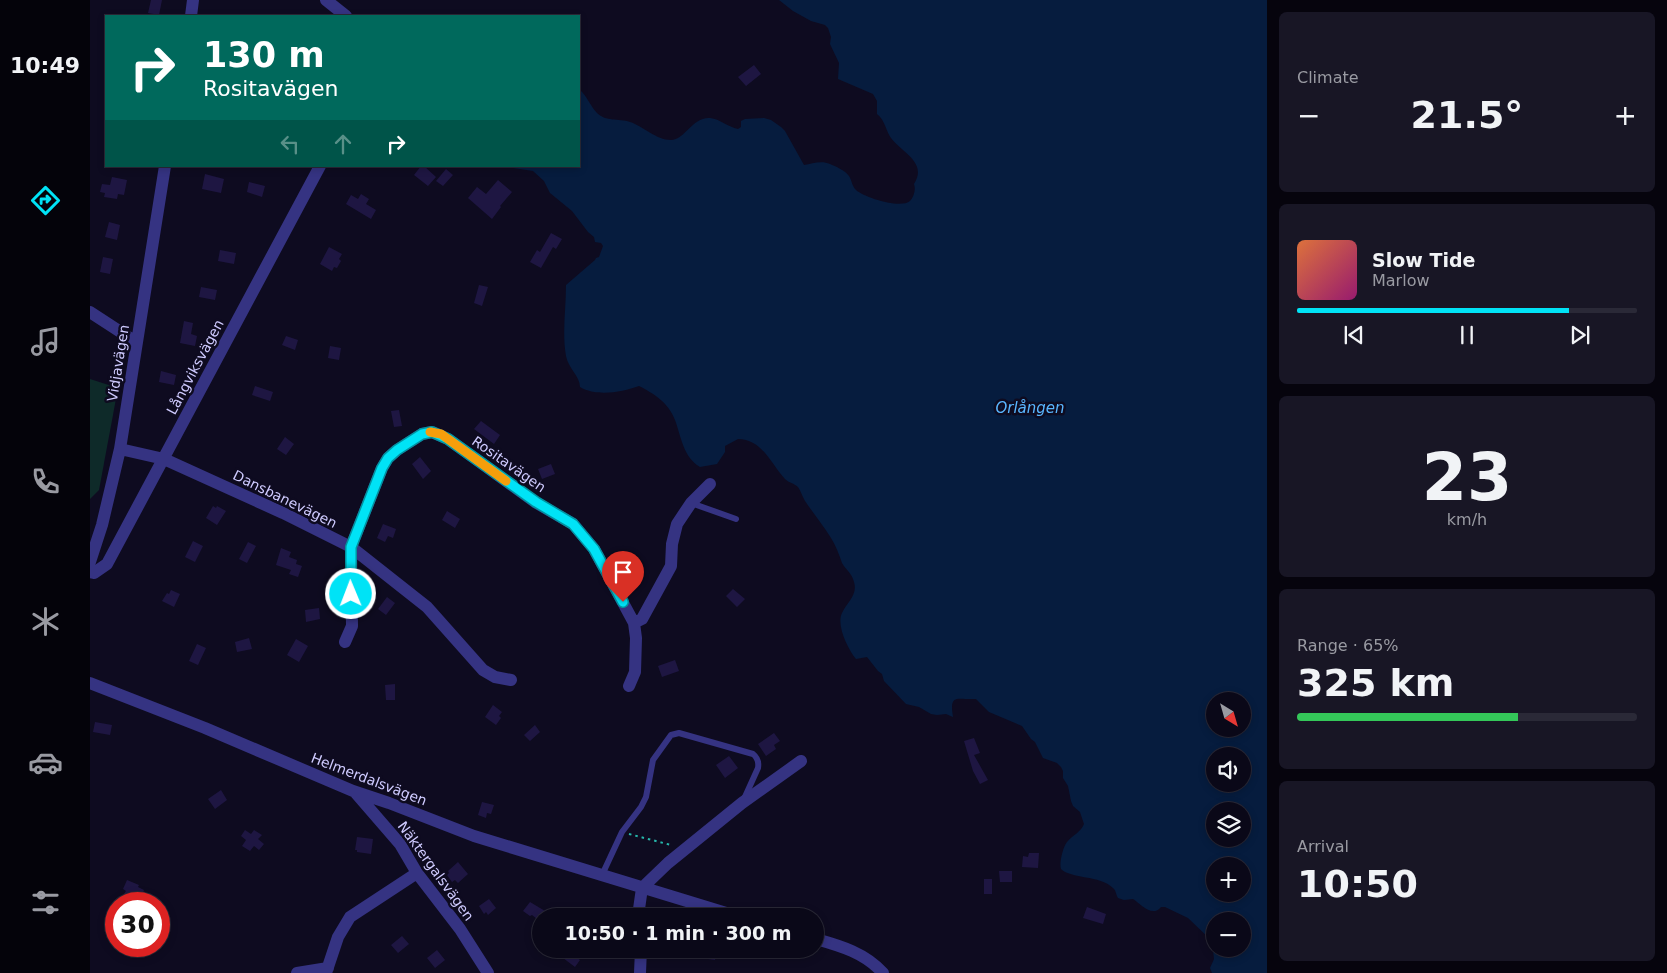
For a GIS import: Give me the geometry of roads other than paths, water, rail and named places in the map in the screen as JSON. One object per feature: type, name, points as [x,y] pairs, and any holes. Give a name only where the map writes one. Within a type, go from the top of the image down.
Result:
[{"type":"street","points":[[191,15],[193,0]]},
{"type":"street","points":[[326,0],[345,15]]},
{"type":"street","name":"Vidjavägen","points":[[90,562],[102,525],[120,449],[165,167]]},
{"type":"street","name":"Långviksvägen","points":[[90,572],[94,573],[107,564],[319,167]]},
{"type":"street","points":[[90,312],[136,342]]},
{"type":"street","name":"Rositavägen","points":[[345,642],[352,626],[351,547],[382,468],[388,458],[422,434],[432,432],[448,439],[536,502],[573,524],[594,549],[634,622],[636,638],[635,672],[629,686]]},
{"type":"street","name":"Dansbanevägen","points":[[120,449],[164,459],[284,513],[351,547],[426,607],[483,670],[495,677],[511,680]]},
{"type":"street","points":[[634,622],[642,619],[671,566],[672,544],[677,524],[691,502],[710,484]]},
{"type":"street","name":"Helmerdalsvägen","points":[[90,683],[205,728],[353,791],[474,836],[709,908]]},
{"type":"street","points":[[639,908],[642,888],[668,863],[742,803],[801,761]]},
{"type":"street","name":"Näktergalsvägen","points":[[353,791],[400,844],[417,873],[460,929],[488,973]]},
{"type":"street","points":[[297,973],[327,971],[338,937],[350,917],[417,873]]},
{"type":"street","points":[[824,941],[845,947],[858,954],[873,963],[883,973]]},
{"type":"street","points":[[640,973],[641,958]]},
{"type":"lane","points":[[691,502],[736,519]]},
{"type":"lane","points":[[602,875],[622,832],[643,802],[653,760],[671,735],[679,733],[754,754],[759,763],[758,768],[742,803]]},
{"type":"water","name":"Orlången","points":[[779,0],[1267,0],[1267,973],[1212,973],[1210,968],[1214,957],[1251,957],[1251,912],[1206,912],[1206,935],[1188,918],[1165,907],[1150,911],[1133,899],[1124,900],[1118,898],[1114,889],[1101,881],[1072,874],[1061,869],[1061,859],[1066,844],[1084,824],[1080,812],[1073,806],[1061,767],[1057,763],[1043,758],[1035,742],[1022,726],[989,712],[976,699],[956,699],[952,704],[953,717],[946,714],[931,714],[919,707],[906,704],[884,681],[882,674],[867,657],[856,659],[846,643],[841,624],[842,613],[855,591],[853,579],[842,563],[831,538],[805,501],[798,487],[785,479],[760,448],[754,443],[738,439],[725,446],[725,452],[717,464],[700,467],[694,463],[686,452],[669,408],[655,395],[639,386],[617,392],[602,393],[587,390],[580,387],[578,379],[569,364],[566,356],[564,330],[566,285],[599,257],[603,246],[601,243],[595,242],[594,237],[572,211],[550,193],[544,181],[533,171],[513,167],[580,167],[580,90],[595,111],[604,118],[630,122],[660,138],[671,140],[676,139],[698,121],[704,119],[710,118],[721,121],[738,129],[741,127],[741,121],[745,119],[764,118],[771,120],[785,131],[804,165],[823,162],[835,166],[848,174],[856,190],[875,199],[899,204],[910,201],[915,191],[914,184],[918,170],[916,163],[891,138],[882,119],[877,114],[877,101],[873,94],[838,79],[839,63],[830,44],[831,37],[825,25],[811,21],[793,11]]}]
